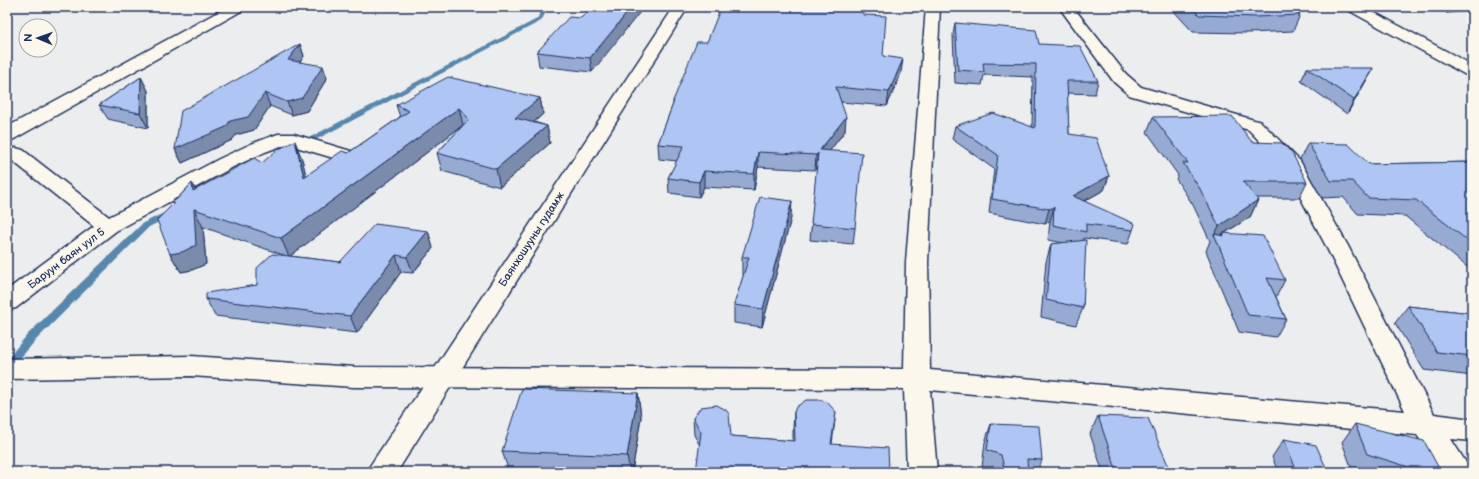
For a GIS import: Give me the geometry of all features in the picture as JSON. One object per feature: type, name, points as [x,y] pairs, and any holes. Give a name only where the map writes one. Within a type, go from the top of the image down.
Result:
[{"type":"street","points":[[7,135],[238,7]]},
{"type":"street","name":"Баянхошууны гудамж","points":[[381,472],[681,7]]},
{"type":"street","points":[[922,472],[917,401],[917,262],[933,7]]},
{"type":"street","points":[[1066,7],[1120,78],[1136,91],[1161,100],[1208,111],[1255,126],[1293,165],[1337,246],[1425,424],[1457,472]]},
{"type":"street","points":[[1353,7],[1472,72]]},
{"type":"street","points":[[108,226],[226,163],[278,140],[294,140],[347,156]]},
{"type":"street","name":"Баруун баян уул 5","points":[[7,302],[108,226],[16,154]]},
{"type":"street","points":[[15,369],[191,366],[354,377],[443,376],[918,379],[1425,424],[1472,430]]},
{"type":"building","points":[[592,7],[632,7],[590,58],[537,52],[569,17],[581,18]]},
{"type":"building","points":[[721,7],[863,7],[863,15],[886,16],[883,56],[903,59],[889,92],[836,87],[846,117],[820,150],[862,153],[855,228],[811,224],[818,153],[816,155],[758,152],[754,174],[704,171],[699,182],[668,178],[684,146],[658,144],[673,101],[697,42],[707,42]]},
{"type":"building","points":[[1191,7],[1300,7],[1299,10],[1292,10],[1300,15],[1255,17],[1199,15]]},
{"type":"building","points":[[955,23],[1036,30],[1039,44],[1080,46],[1098,81],[1067,81],[1069,134],[1096,138],[1109,176],[1073,196],[1135,224],[1133,230],[1086,224],[1086,232],[1053,225],[1054,207],[1049,209],[992,199],[998,155],[955,126],[993,113],[1035,128],[1036,64],[983,63],[984,72],[958,70]]},
{"type":"building","points":[[300,44],[288,60],[323,66],[302,98],[287,102],[265,93],[248,117],[230,121],[226,127],[175,149],[181,111]]},
{"type":"building","points":[[1307,68],[1373,68],[1354,100]]},
{"type":"building","points":[[141,77],[140,113],[99,105]]},
{"type":"building","points":[[448,77],[540,98],[515,118],[547,126],[496,169],[437,153],[469,119],[459,108],[281,238],[194,209],[196,245],[182,252],[170,254],[157,220],[174,203],[172,202],[177,199],[192,183],[193,191],[254,158],[262,163],[277,150],[295,141],[304,177],[342,151],[348,153],[409,111],[396,105]]},
{"type":"building","points":[[1232,116],[1252,142],[1282,143],[1292,153],[1307,182],[1243,182],[1258,200],[1219,226],[1200,189],[1183,163],[1188,163],[1153,117]]},
{"type":"building","points":[[1308,143],[1348,144],[1369,164],[1472,162],[1472,244],[1416,200],[1368,198],[1352,181],[1331,181]]},
{"type":"building","points":[[760,197],[792,201],[763,309],[734,305],[749,257],[742,257]]},
{"type":"building","points":[[375,224],[428,231],[407,257],[396,255],[350,316],[206,299],[206,293],[257,285],[257,268],[272,254],[340,262]]},
{"type":"building","points":[[1223,233],[1263,236],[1285,280],[1267,278],[1286,319],[1248,315],[1214,234],[1224,236]]},
{"type":"building","points":[[1086,240],[1083,308],[1046,300],[1051,244]]},
{"type":"building","points":[[1408,306],[1472,313],[1472,356],[1437,352]]},
{"type":"building","points":[[522,389],[638,393],[627,456],[502,451]]},
{"type":"building","points":[[806,400],[820,400],[827,402],[836,412],[831,444],[888,448],[889,472],[696,472],[701,432],[693,418],[701,407],[717,405],[726,410],[729,414],[731,436],[795,441],[794,412],[796,407]]},
{"type":"building","points":[[1098,416],[1148,418],[1171,472],[1117,472]]},
{"type":"building","points":[[991,424],[1039,426],[1042,460],[1027,459],[1028,472],[1005,472],[1001,455],[987,450]]},
{"type":"building","points":[[1355,424],[1424,441],[1441,472],[1425,472],[1367,454]]},
{"type":"building","points":[[1284,439],[1316,445],[1328,472],[1297,472]]},
{"type":"waterway","points":[[301,144],[539,20],[546,7]]},
{"type":"waterway","points":[[7,366],[32,337],[146,225],[170,213]]}]
